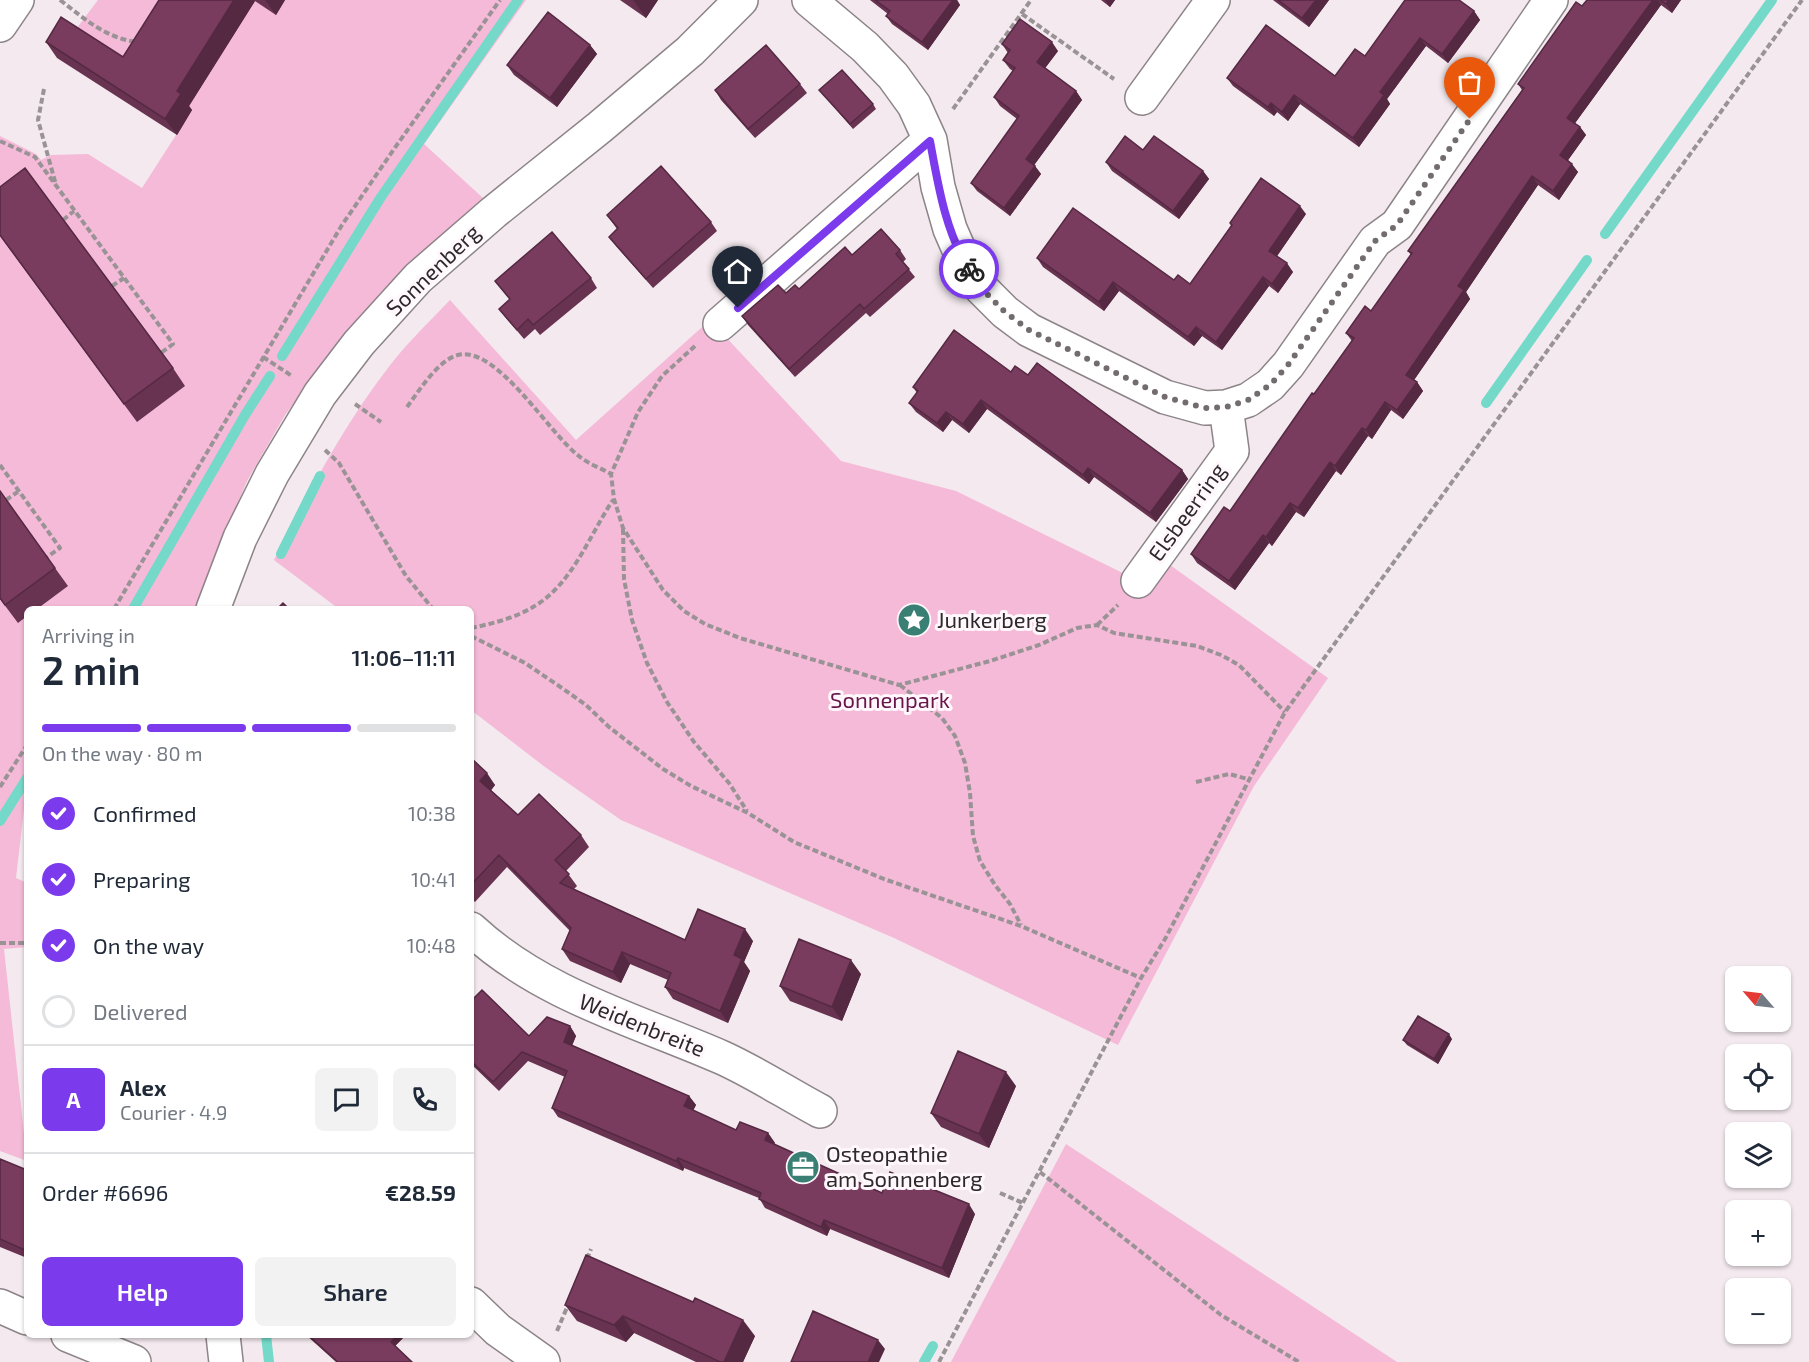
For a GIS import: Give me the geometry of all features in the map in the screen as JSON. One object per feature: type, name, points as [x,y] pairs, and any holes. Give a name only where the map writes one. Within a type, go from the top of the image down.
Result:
[{"type":"street","points":[[0,25],[16,0]]},
{"type":"street","name":"Sonnenberg","points":[[214,606],[240,538],[272,474],[320,394],[359,343],[418,278],[494,212],[600,128],[690,51],[741,0]]},
{"type":"street","points":[[809,0],[866,47],[893,76],[914,105],[930,141],[938,187],[950,229],[964,261],[981,288],[1005,312],[1029,330],[1165,397],[1205,408],[1226,407],[1248,400],[1270,385],[1288,365],[1375,241],[1397,225],[1551,0]]},
{"type":"street","points":[[1142,98],[1213,0]]},
{"type":"street","points":[[720,324],[930,141]]},
{"type":"street","name":"Elsbeerring","points":[[1138,581],[1232,451],[1226,407]]},
{"type":"street","name":"Weidenbreite","points":[[474,931],[490,946],[552,987],[725,1059],[820,1111]]},
{"type":"street","points":[[0,1306],[24,1317]]},
{"type":"street","points":[[474,1307],[498,1330],[548,1352]]},
{"type":"street","points":[[75,1338],[134,1362]]},
{"type":"street","points":[[223,1338],[226,1362]]},
{"type":"path","points":[[60,0],[102,31],[118,39],[142,43]]},
{"type":"path","points":[[116,606],[342,225],[500,0]]},
{"type":"path","points":[[930,141],[1031,0]]},
{"type":"path","points":[[939,1362],[1141,978],[1165,939],[1285,712],[1802,0]]},
{"type":"path","points":[[1022,14],[1142,98]]},
{"type":"path","points":[[44,89],[38,120],[56,187]]},
{"type":"path","points":[[0,141],[35,157],[173,344],[161,353]]},
{"type":"path","points":[[63,220],[74,211]]},
{"type":"path","points":[[112,286],[124,278]]},
{"type":"path","points":[[720,324],[662,376],[638,412],[611,474],[614,499],[623,528],[663,590],[684,611],[705,624],[740,638],[899,685],[942,718],[955,736],[965,764],[973,836],[980,861],[994,885],[1010,904],[1021,926]]},
{"type":"path","points":[[407,407],[442,364],[459,355],[473,356],[490,362],[510,381],[578,456],[611,474]]},
{"type":"path","points":[[355,403],[381,422]]},
{"type":"path","points":[[324,450],[339,463],[406,576],[431,606]]},
{"type":"path","points":[[0,465],[60,548],[47,557]]},
{"type":"path","points":[[6,500],[19,491]]},
{"type":"path","points":[[474,627],[534,607],[570,572],[614,499]]},
{"type":"path","points":[[623,528],[624,579],[632,620],[647,663],[667,702],[694,742],[729,783],[748,813]]},
{"type":"path","points":[[899,685],[990,661],[1039,645],[1077,628],[1097,625],[1114,633],[1197,646],[1221,655],[1239,665],[1285,712]]},
{"type":"path","points":[[474,638],[525,663],[559,686],[586,705],[609,727],[663,769],[691,786],[748,813],[794,842],[837,861],[1021,926],[1141,978]]},
{"type":"path","points":[[0,787],[24,750]]},
{"type":"path","points":[[1196,782],[1229,774],[1248,779]]},
{"type":"path","points":[[0,943],[24,943]]},
{"type":"path","points":[[1040,1172],[1221,1315],[1299,1362]]},
{"type":"path","points":[[1000,1193],[1023,1203]]},
{"type":"path","points":[[587,1259],[591,1249]]},
{"type":"path","points":[[548,1352],[569,1300]]},
{"type":"green space","points":[[98,0],[526,0],[424,144],[483,198],[405,267],[336,348],[285,415],[247,481],[196,606],[24,606],[24,809],[16,878],[24,882],[24,947],[4,949],[24,1133],[24,1160],[0,1151],[0,136],[36,154],[41,160],[51,155],[88,154],[142,188],[192,110],[73,33]]},
{"type":"green space","name":"Sonnenpark","points":[[450,300],[576,440],[710,320],[841,461],[956,491],[1143,583],[1163,560],[1328,678],[1254,786],[1118,1045],[894,938],[621,820],[545,767],[474,712],[474,606],[335,606],[274,560],[343,434],[374,387],[412,339]]},
{"type":"green space","points":[[1066,1144],[1397,1362],[951,1362]]},
{"type":"building","points":[[159,0],[234,0],[177,91],[181,94],[165,119],[46,42],[61,17],[123,57]]},
{"type":"building","points":[[875,0],[953,0],[922,42],[886,16],[890,11]]},
{"type":"building","points":[[1278,0],[1316,0],[1302,18]]},
{"type":"building","points":[[1405,0],[1459,0],[1474,11],[1442,54],[1420,38],[1380,92],[1384,95],[1353,138],[1294,95],[1282,112],[1271,103],[1268,107],[1227,78],[1266,25],[1335,76],[1355,49],[1365,56]]},
{"type":"building","points":[[1587,0],[1653,0],[1567,118],[1580,127],[1560,155],[1572,164],[1553,191],[1532,176],[1458,286],[1464,290],[1406,375],[1417,382],[1397,410],[1385,402],[1366,430],[1362,428],[1335,466],[1330,462],[1298,508],[1290,503],[1266,537],[1263,535],[1229,581],[1191,554],[1224,507],[1230,511],[1312,393],[1314,394],[1354,338],[1346,333],[1365,306],[1371,311],[1412,253],[1408,251],[1524,88],[1518,84],[1576,2],[1582,6]]},
{"type":"building","points":[[548,12],[590,45],[550,98],[507,65]]},
{"type":"building","points":[[1020,19],[1052,42],[1037,62],[1076,91],[1026,159],[1035,166],[1004,208],[971,183],[1019,116],[994,97],[1015,68],[1003,60],[1010,50],[1002,44]]},
{"type":"building","points":[[766,45],[800,84],[748,129],[715,90]]},
{"type":"building","points":[[842,70],[873,104],[850,124],[819,90]]},
{"type":"building","points":[[1125,136],[1143,150],[1154,136],[1203,171],[1173,211],[1106,162]]},
{"type":"building","points":[[661,166],[711,222],[646,279],[609,237],[618,228],[607,215]]},
{"type":"building","points":[[25,168],[173,368],[124,404],[0,235],[0,187]]},
{"type":"building","points":[[1261,178],[1300,206],[1269,251],[1287,263],[1272,284],[1263,277],[1216,342],[1196,327],[1188,337],[1113,282],[1099,302],[1037,258],[1073,208],[1174,280],[1178,275],[1190,284],[1232,225],[1230,223]]},
{"type":"building","points":[[881,229],[900,250],[896,254],[909,269],[864,309],[860,304],[789,369],[742,316],[778,285],[786,293],[795,285],[799,289],[845,247],[852,255]]},
{"type":"building","points":[[552,232],[591,278],[533,325],[528,319],[517,330],[499,309],[510,299],[495,281]]},
{"type":"building","points":[[954,330],[1011,372],[1015,366],[1028,375],[1037,363],[1182,470],[1150,513],[1088,468],[1083,475],[981,400],[963,424],[946,412],[937,423],[909,403],[918,391],[913,387]]},
{"type":"building","points":[[0,491],[55,568],[5,605],[0,598]]},
{"type":"building","points":[[474,761],[487,773],[480,781],[518,815],[539,794],[581,835],[555,860],[569,874],[560,883],[685,940],[698,909],[745,929],[734,955],[742,959],[720,1011],[665,987],[671,973],[622,952],[613,972],[562,949],[571,928],[499,855],[474,882]]},
{"type":"building","points":[[799,939],[851,960],[832,1007],[780,986]]},
{"type":"building","points":[[482,990],[529,1036],[547,1017],[570,1026],[564,1042],[689,1096],[684,1106],[736,1130],[740,1122],[768,1133],[765,1140],[882,1193],[890,1172],[969,1204],[942,1268],[824,1220],[821,1227],[759,1199],[761,1193],[678,1158],[676,1161],[552,1108],[567,1071],[522,1052],[493,1082],[474,1064],[474,998]]},
{"type":"building","points":[[1418,1016],[1449,1034],[1434,1059],[1403,1040]]},
{"type":"building","points":[[958,1051],[1006,1072],[979,1134],[931,1113]]},
{"type":"building","points":[[0,1159],[24,1169],[24,1250],[0,1239]]},
{"type":"building","points":[[586,1255],[693,1302],[695,1298],[743,1320],[724,1362],[623,1316],[614,1325],[565,1305]]},
{"type":"building","points":[[813,1311],[878,1340],[868,1362],[791,1362]]},
{"type":"building","points":[[311,1338],[395,1338],[391,1342],[412,1362],[338,1362]]},
{"type":"waterway","points":[[282,356],[381,197],[518,0]]},
{"type":"waterway","points":[[1605,234],[1772,0]]},
{"type":"waterway","points":[[1486,403],[1587,260]]},
{"type":"waterway","points":[[135,606],[270,376]]},
{"type":"waterway","points":[[281,554],[320,476]]},
{"type":"waterway","points":[[0,821],[24,783]]},
{"type":"waterway","points":[[266,1338],[269,1362]]},
{"type":"waterway","points":[[924,1362],[933,1346]]},
{"type":"way so far","points":[[969,269],[981,288],[1005,312],[1029,330],[1165,397],[1205,408],[1226,407],[1248,400],[1270,385],[1288,365],[1375,241],[1397,225],[1470,119]]},
{"type":"place","name":"Junkerberg","points":[[914,620]]},
{"type":"place","name":"Osteopathie am Sonnenberg","points":[[803,1167]]},
{"type":"route","points":[[738,308],[930,141],[938,187],[950,229],[969,269]]}]
